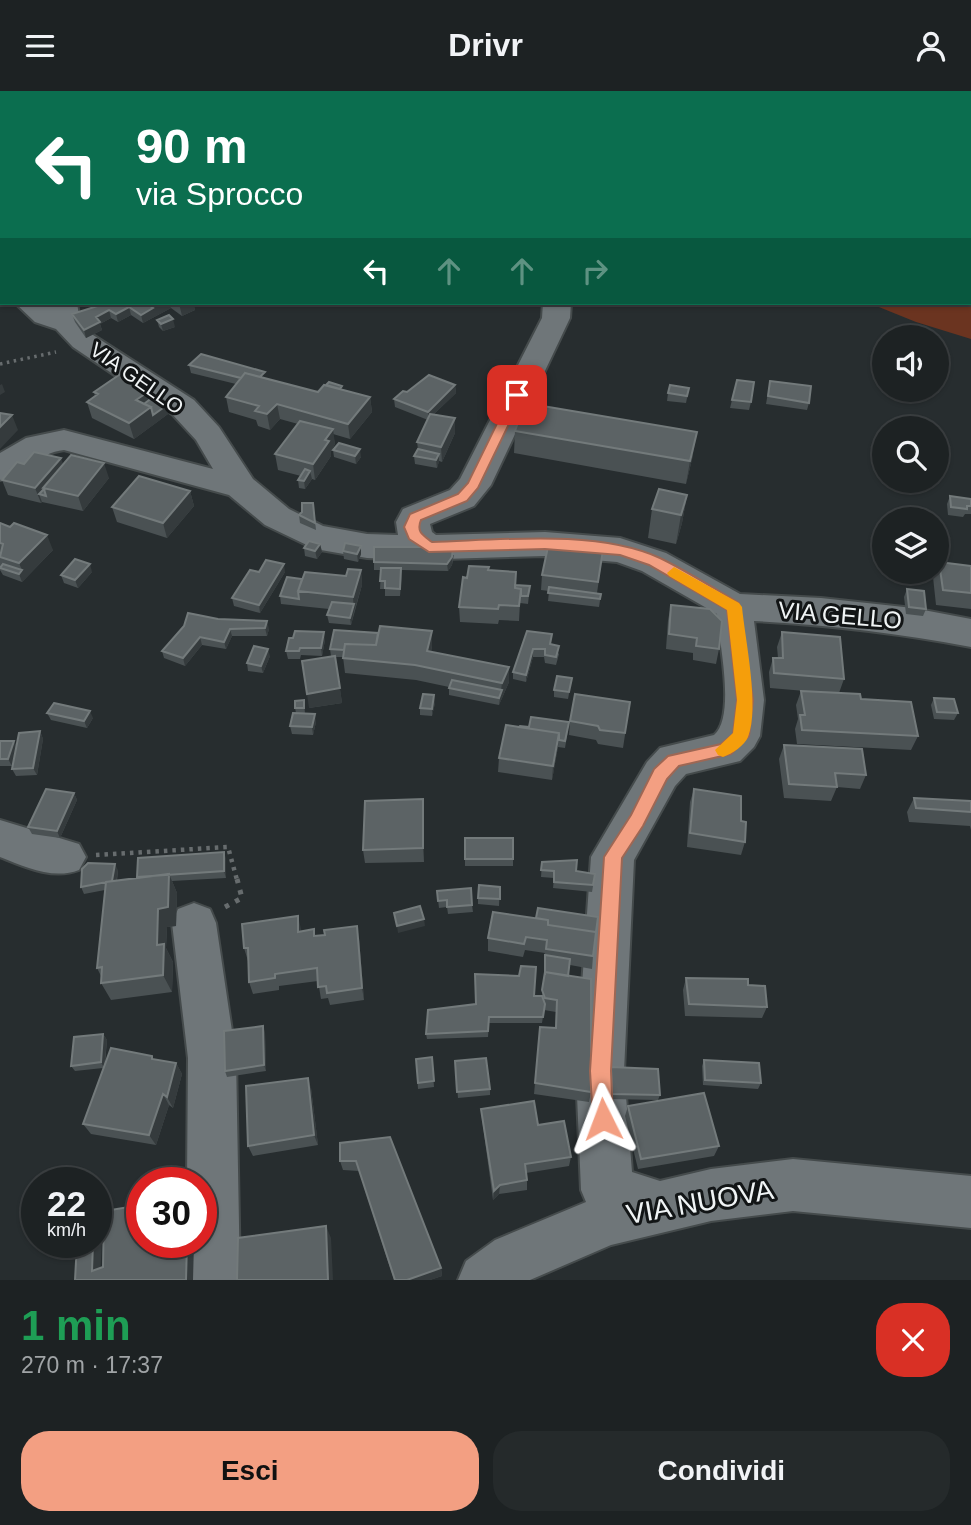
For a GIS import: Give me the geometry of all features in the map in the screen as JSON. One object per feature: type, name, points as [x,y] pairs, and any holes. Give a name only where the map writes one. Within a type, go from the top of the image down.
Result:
[{"type":"street","name":"VIA GELLO","points":[[32,305],[46,316],[71,322],[183,407],[208,434],[241,487],[277,517],[315,537],[367,545],[429,547],[545,544],[620,550],[654,562],[734,607],[821,611],[913,622],[971,633]]},
{"type":"street","points":[[429,547],[414,535],[411,527],[415,517],[463,498],[474,485],[556,318],[557,305]]},
{"type":"street","name":"VIA GELLO","points":[[0,469],[22,453],[46,441],[64,440],[241,487]]},
{"type":"street","points":[[659,1207],[607,1190],[600,1071],[613,857],[637,820],[660,774],[674,761],[726,750],[740,736],[745,700],[734,607]]},
{"type":"street","points":[[0,838],[28,849],[64,857]]},
{"type":"street","points":[[194,923],[212,1058],[213,1280]]},
{"type":"street","name":"VIA NUOVA","points":[[485,1280],[514,1259],[598,1224],[711,1195],[793,1185],[971,1202]]},
{"type":"path","points":[[0,364],[60,352],[71,322]]},
{"type":"path","points":[[64,857],[228,847],[242,898],[194,923]]},
{"type":"shaded area","points":[[874,305],[971,305],[971,339],[949,332],[949,325],[926,325]]},
{"type":"building","points":[[101,305],[129,307],[116,314],[109,310],[96,317],[100,322],[84,330],[72,314]]},
{"type":"building","points":[[149,305],[153,308],[141,315],[129,307]]},
{"type":"building","points":[[169,315],[173,319],[161,324],[157,320]]},
{"type":"building","points":[[201,354],[265,372],[260,377],[245,373],[241,378],[189,365]]},
{"type":"building","points":[[122,373],[143,383],[137,387],[148,392],[136,400],[151,407],[129,423],[87,402],[98,394],[94,392]]},
{"type":"building","points":[[245,373],[318,392],[324,385],[370,397],[348,424],[277,404],[267,414],[255,411],[259,406],[226,397]]},
{"type":"building","points":[[429,375],[455,385],[428,412],[394,399],[403,391],[407,392]]},
{"type":"building","points":[[737,380],[754,382],[751,402],[732,400]]},
{"type":"building","points":[[770,381],[811,386],[809,403],[768,396]]},
{"type":"building","points":[[329,382],[342,386],[340,389],[326,385]]},
{"type":"building","points":[[670,385],[689,388],[687,396],[668,393]]},
{"type":"building","points":[[158,393],[170,403],[153,415],[151,407],[144,404]]},
{"type":"building","points":[[525,403],[697,432],[690,461],[515,431]]},
{"type":"building","points":[[0,413],[12,415],[0,427]]},
{"type":"building","points":[[430,414],[455,418],[441,447],[417,442]]},
{"type":"building","points":[[300,421],[333,429],[325,440],[329,441],[313,464],[275,454]]},
{"type":"building","points":[[339,443],[360,449],[355,456],[333,450]]},
{"type":"building","points":[[418,449],[439,454],[436,460],[414,456]]},
{"type":"building","points":[[34,452],[61,458],[35,488],[2,480],[17,462],[24,464]]},
{"type":"building","points":[[71,455],[104,463],[78,496],[43,488]]},
{"type":"building","points":[[305,469],[310,471],[304,481],[298,480]]},
{"type":"building","points":[[139,476],[190,491],[163,523],[112,507]]},
{"type":"building","points":[[659,489],[687,495],[681,515],[652,509]]},
{"type":"building","points":[[950,496],[971,499],[971,506],[967,506],[967,509],[951,507]]},
{"type":"building","points":[[302,503],[313,503],[315,523],[299,515],[302,512]]},
{"type":"building","points":[[0,523],[10,527],[14,523],[47,535],[19,563],[0,557],[3,544],[0,543]]},
{"type":"building","points":[[309,541],[320,544],[315,551],[304,548]]},
{"type":"building","points":[[549,542],[603,550],[598,582],[542,575]]},
{"type":"building","points":[[345,543],[361,546],[357,554],[343,551]]},
{"type":"building","points":[[374,547],[453,547],[452,557],[447,564],[374,562]]},
{"type":"building","points":[[75,559],[90,564],[75,580],[61,575]]},
{"type":"building","points":[[266,560],[284,564],[259,605],[232,598],[250,570],[259,572]]},
{"type":"building","points":[[949,563],[971,566],[971,593],[943,590],[942,584],[949,584]]},
{"type":"building","points":[[3,564],[22,570],[19,574],[0,568]]},
{"type":"building","points":[[469,566],[516,572],[515,588],[521,589],[519,606],[499,605],[498,609],[459,607],[463,577],[467,578]]},
{"type":"building","points":[[381,568],[401,568],[400,589],[385,588],[385,581],[380,581]]},
{"type":"building","points":[[348,569],[361,570],[353,597],[298,591],[305,572],[346,576]]},
{"type":"building","points":[[287,577],[302,579],[298,591],[299,599],[280,596]]},
{"type":"building","points":[[515,585],[530,586],[528,596],[521,596],[521,589],[515,588]]},
{"type":"building","points":[[549,587],[601,594],[600,599],[548,593]]},
{"type":"building","points":[[907,589],[924,591],[926,609],[909,607]]},
{"type":"building","points":[[332,602],[354,604],[350,618],[327,615]]},
{"type":"building","points":[[671,605],[710,609],[722,621],[719,649],[696,646],[697,638],[669,634]]},
{"type":"building","points":[[188,613],[218,619],[267,621],[265,628],[230,629],[224,642],[200,637],[183,658],[162,651],[184,626]]},
{"type":"building","points":[[380,626],[432,631],[427,651],[509,667],[502,683],[415,665],[343,658],[345,644],[376,645]]},
{"type":"building","points":[[334,630],[378,633],[376,645],[345,644],[344,650],[330,649]]},
{"type":"building","points":[[295,631],[324,632],[321,648],[286,651],[289,638],[293,638]]},
{"type":"building","points":[[527,631],[552,634],[550,644],[559,646],[556,657],[545,655],[545,649],[533,649],[526,675],[513,672]]},
{"type":"building","points":[[782,632],[840,637],[844,679],[774,673],[773,658],[783,658]]},
{"type":"building","points":[[254,646],[268,649],[261,666],[247,663]]},
{"type":"building","points":[[335,656],[340,688],[307,694],[302,661]]},
{"type":"building","points":[[557,676],[572,678],[569,692],[554,690]]},
{"type":"building","points":[[452,680],[502,690],[499,698],[449,688]]},
{"type":"building","points":[[801,691],[860,694],[861,699],[911,702],[918,736],[802,730],[800,715],[805,715]]},
{"type":"building","points":[[423,694],[434,695],[432,709],[420,708]]},
{"type":"building","points":[[575,694],[630,702],[625,733],[600,730],[598,726],[570,721]]},
{"type":"building","points":[[934,698],[954,699],[958,713],[937,712]]},
{"type":"building","points":[[304,700],[304,708],[295,708],[295,701]]},
{"type":"building","points":[[54,703],[90,711],[84,721],[47,713]]},
{"type":"building","points":[[293,713],[315,714],[312,727],[290,726]]},
{"type":"building","points":[[531,717],[569,722],[565,741],[559,740],[559,733],[519,727],[529,727]]},
{"type":"building","points":[[506,725],[559,733],[553,766],[499,758]]},
{"type":"building","points":[[40,731],[33,768],[12,769],[19,733]]},
{"type":"building","points":[[0,741],[14,741],[8,759],[0,759]]},
{"type":"building","points":[[784,745],[862,749],[866,775],[835,773],[837,787],[789,784]]},
{"type":"building","points":[[46,789],[74,793],[57,831],[28,827]]},
{"type":"building","points":[[694,789],[741,796],[741,821],[746,822],[745,842],[690,833]]},
{"type":"building","points":[[914,798],[971,801],[971,812],[916,808]]},
{"type":"building","points":[[423,799],[423,848],[363,850],[365,801]]},
{"type":"building","points":[[465,838],[513,838],[513,859],[465,859]]},
{"type":"building","points":[[224,852],[224,871],[137,877],[138,858]]},
{"type":"building","points":[[577,860],[576,871],[595,874],[593,885],[554,882],[554,871],[541,870],[542,862]]},
{"type":"building","points":[[88,863],[115,864],[112,881],[81,887],[82,869]]},
{"type":"building","points":[[169,874],[168,907],[158,909],[157,945],[164,944],[163,975],[101,983],[102,967],[97,968],[106,882]]},
{"type":"building","points":[[479,885],[500,887],[500,899],[478,898]]},
{"type":"building","points":[[471,888],[472,905],[447,907],[447,900],[438,901],[437,891]]},
{"type":"building","points":[[420,906],[424,919],[397,926],[394,913]]},
{"type":"building","points":[[538,908],[598,917],[596,932],[548,925],[548,920],[536,918]]},
{"type":"building","points":[[493,912],[548,920],[548,925],[596,932],[593,956],[546,949],[547,940],[526,937],[524,944],[488,938]]},
{"type":"building","points":[[298,916],[298,932],[314,929],[314,936],[325,935],[324,930],[357,926],[362,988],[327,993],[326,986],[318,987],[317,968],[275,974],[275,978],[249,982],[248,948],[244,948],[242,924]]},
{"type":"building","points":[[545,955],[570,959],[568,976],[545,972]]},
{"type":"building","points":[[521,966],[536,967],[534,996],[542,996],[545,1004],[543,1017],[489,1017],[488,1031],[426,1034],[428,1010],[476,1004],[475,974],[519,976]]},
{"type":"building","points":[[545,972],[591,979],[591,1092],[535,1083],[540,1027],[556,1028],[557,1000],[545,998],[542,990]]},
{"type":"building","points":[[686,978],[748,979],[748,985],[765,986],[767,1007],[689,1004]]},
{"type":"building","points":[[263,1026],[264,1065],[225,1071],[224,1031]]},
{"type":"building","points":[[103,1034],[101,1062],[71,1066],[74,1037]]},
{"type":"building","points":[[111,1048],[176,1063],[167,1097],[163,1094],[149,1135],[83,1124]]},
{"type":"building","points":[[432,1057],[434,1081],[418,1083],[416,1059]]},
{"type":"building","points":[[486,1058],[490,1089],[457,1092],[455,1061]]},
{"type":"building","points":[[704,1060],[759,1063],[761,1083],[705,1080]]},
{"type":"building","points":[[611,1067],[658,1069],[660,1095],[612,1094]]},
{"type":"building","points":[[308,1078],[314,1135],[248,1146],[246,1086]]},
{"type":"building","points":[[704,1093],[719,1146],[641,1159],[628,1106]]},
{"type":"building","points":[[534,1101],[538,1125],[564,1121],[571,1157],[525,1164],[527,1180],[500,1185],[494,1191],[481,1109]]},
{"type":"building","points":[[390,1137],[441,1268],[407,1280],[395,1280],[356,1161],[340,1161],[340,1143]]},
{"type":"building","points":[[126,1208],[126,1258],[187,1258],[186,1280],[75,1280],[76,1258],[92,1258],[92,1271],[103,1267],[103,1258],[112,1258],[112,1210]]},
{"type":"building","points":[[326,1226],[328,1280],[237,1280],[238,1238]]},
{"type":"slow traffic","points":[[674,573],[734,607],[745,700],[744,724],[740,736],[723,750]]},
{"type":"route","points":[[517,395],[474,485],[463,498],[415,517],[411,527],[422,543],[429,547],[545,544],[621,550],[654,562],[734,607],[745,700],[744,724],[740,736],[726,750],[674,761],[660,774],[637,820],[613,857],[600,1071],[603,1119]]}]
